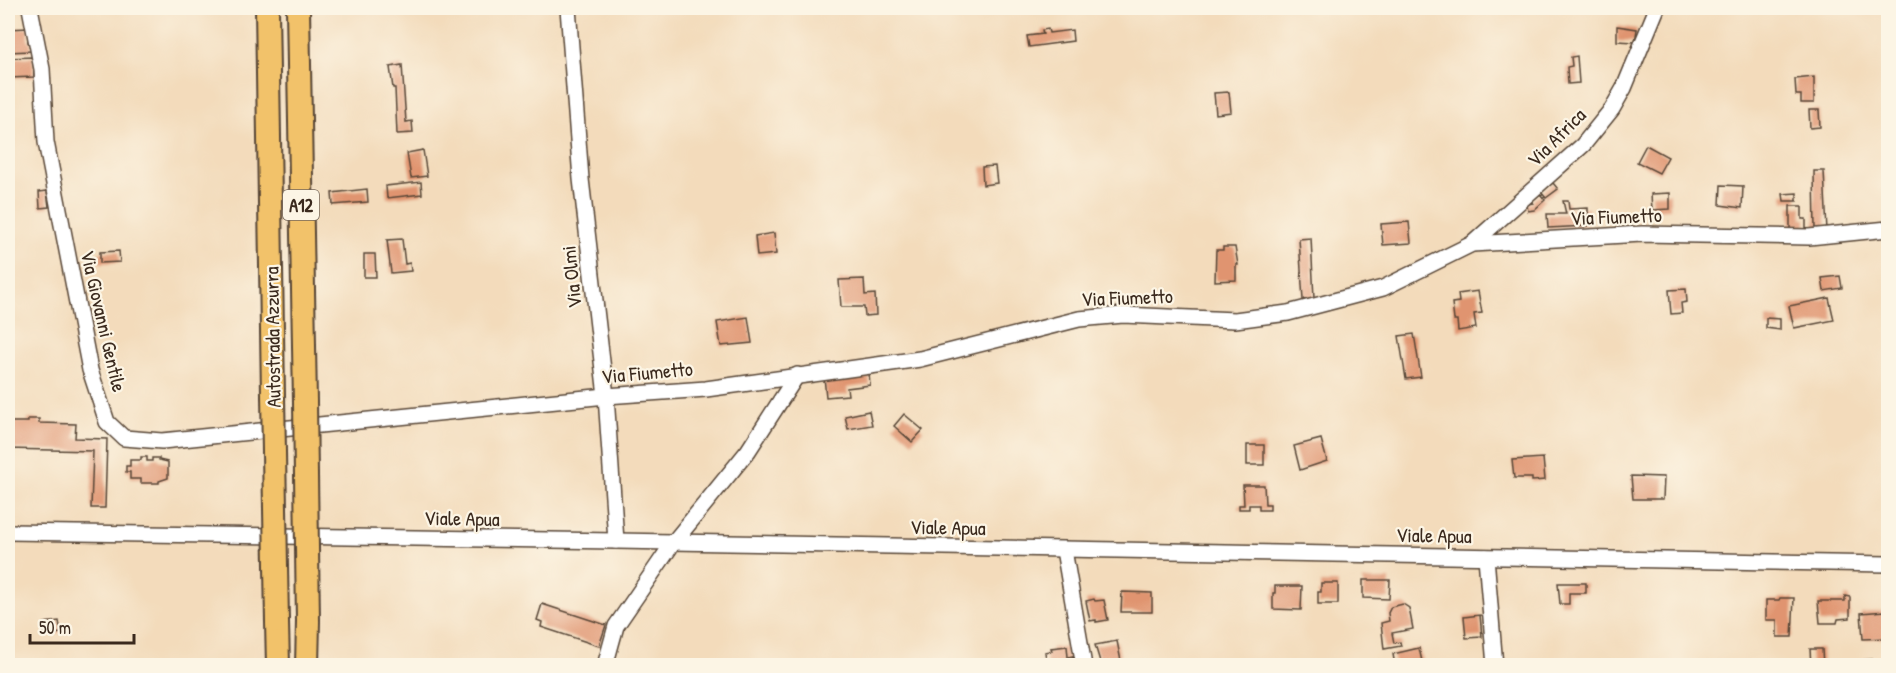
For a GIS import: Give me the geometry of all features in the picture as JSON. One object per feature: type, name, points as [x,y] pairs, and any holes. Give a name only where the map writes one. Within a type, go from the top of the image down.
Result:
[{"type":"highway","name":"Autostrada Azzurra","points":[[267,8],[278,666]]},
{"type":"highway","name":"Autostrada Azzurra","points":[[298,8],[307,666]]},
{"type":"street","name":"Via Giovanni Gentile","points":[[30,8],[42,69],[46,142],[90,370],[107,422],[124,438],[162,441],[361,423]]},
{"type":"street","name":"Via Olmi","points":[[568,8],[581,179],[606,396],[616,541]]},
{"type":"street","name":"Via Africa","points":[[1472,244],[1583,145],[1612,109],[1624,88],[1657,8]]},
{"type":"street","name":"Via Fiumetto","points":[[361,423],[606,396],[706,389],[920,359],[1079,319],[1123,315],[1235,320],[1288,313],[1383,288],[1472,244],[1642,234],[1809,237],[1888,229]]},
{"type":"street","points":[[605,666],[616,626],[673,543],[748,451],[797,375]]},
{"type":"street","name":"Viale Apua","points":[[8,532],[1888,564]]},
{"type":"street","points":[[1064,550],[1084,666]]},
{"type":"street","points":[[1486,557],[1495,666]]},
{"type":"building","points":[[1617,26],[1637,29],[1635,42],[1617,41]]},
{"type":"building","points":[[28,28],[28,42],[31,42],[31,51],[8,52],[8,29]]},
{"type":"building","points":[[1048,29],[1049,33],[1072,30],[1073,41],[1029,47],[1027,36],[1043,34],[1042,30]]},
{"type":"building","points":[[1577,56],[1579,83],[1568,84],[1567,67],[1572,66],[1571,57]]},
{"type":"building","points":[[33,57],[34,77],[8,78],[8,58]]},
{"type":"building","points":[[402,65],[406,122],[412,121],[413,133],[397,134],[395,88],[393,88],[390,67]]},
{"type":"building","points":[[1814,77],[1814,103],[1801,103],[1801,95],[1796,95],[1795,79]]},
{"type":"building","points":[[1229,92],[1231,112],[1216,114],[1214,93]]},
{"type":"building","points":[[1809,110],[1819,110],[1820,127],[1810,128]]},
{"type":"building","points":[[1646,145],[1668,157],[1659,173],[1637,162]]},
{"type":"building","points":[[423,150],[427,176],[411,178],[407,153]]},
{"type":"building","points":[[995,166],[997,183],[983,185],[982,167]]},
{"type":"building","points":[[1814,171],[1824,171],[1827,231],[1815,231]]},
{"type":"building","points":[[421,182],[422,194],[387,198],[386,186]]},
{"type":"building","points":[[1553,183],[1558,189],[1546,198],[1541,192]]},
{"type":"building","points":[[1721,185],[1743,186],[1742,208],[1720,205]]},
{"type":"building","points":[[367,189],[368,202],[333,205],[332,193]]},
{"type":"building","points":[[47,191],[49,207],[40,208],[39,192]]},
{"type":"building","points":[[1670,193],[1670,209],[1652,210],[1651,194]]},
{"type":"building","points":[[1797,193],[1797,201],[1784,201],[1783,194]]},
{"type":"building","points":[[1540,194],[1545,200],[1534,210],[1528,211],[1527,204],[1533,203],[1533,200]]},
{"type":"building","points":[[1563,201],[1568,201],[1569,209],[1588,208],[1588,226],[1548,228],[1547,214],[1566,214]]},
{"type":"building","points":[[1790,206],[1802,206],[1802,219],[1806,219],[1806,229],[1790,229]]},
{"type":"building","points":[[1409,222],[1411,243],[1383,245],[1381,224]]},
{"type":"building","points":[[774,233],[776,254],[757,256],[755,236]]},
{"type":"building","points":[[1311,238],[1314,299],[1303,300],[1299,239]]},
{"type":"building","points":[[402,239],[405,264],[410,263],[411,271],[391,273],[387,240]]},
{"type":"building","points":[[1223,247],[1235,247],[1238,265],[1236,265],[1236,280],[1215,281],[1216,250],[1223,250]]},
{"type":"building","points":[[119,251],[120,262],[100,263],[100,252]]},
{"type":"building","points":[[364,254],[375,254],[376,277],[364,277]]},
{"type":"building","points":[[1840,276],[1842,288],[1824,291],[1822,278]]},
{"type":"building","points":[[864,279],[865,295],[875,294],[876,315],[865,316],[864,307],[841,307],[839,280]]},
{"type":"building","points":[[1686,289],[1687,302],[1681,303],[1682,313],[1671,314],[1669,290]]},
{"type":"building","points":[[1478,291],[1482,313],[1474,314],[1476,328],[1458,331],[1452,303],[1459,302],[1458,294]]},
{"type":"building","points":[[1829,298],[1834,320],[1794,328],[1789,306]]},
{"type":"building","points":[[748,317],[752,343],[721,346],[717,322]]},
{"type":"building","points":[[1766,318],[1780,319],[1780,330],[1766,328]]},
{"type":"building","points":[[1414,334],[1421,377],[1406,379],[1399,336]]},
{"type":"building","points":[[869,372],[870,385],[847,388],[848,395],[826,397],[824,377]]},
{"type":"building","points":[[869,411],[872,425],[848,429],[845,416]]},
{"type":"building","points":[[904,414],[923,430],[912,442],[894,426]]},
{"type":"building","points":[[28,419],[39,419],[39,423],[76,424],[75,438],[107,439],[105,508],[91,508],[93,451],[8,449],[8,422],[28,422]]},
{"type":"building","points":[[1321,439],[1327,461],[1300,470],[1294,446]]},
{"type":"building","points":[[1247,445],[1264,445],[1264,465],[1247,465]]},
{"type":"building","points":[[141,457],[147,457],[147,461],[159,458],[159,460],[168,462],[168,478],[159,483],[141,483],[141,479],[130,479],[130,472],[126,472],[126,466],[130,466],[130,460],[141,460]]},
{"type":"building","points":[[1543,458],[1545,480],[1532,481],[1532,478],[1514,478],[1512,460]]},
{"type":"building","points":[[1631,476],[1664,477],[1663,499],[1633,499]]},
{"type":"building","points":[[1243,485],[1264,485],[1265,504],[1270,504],[1270,510],[1259,510],[1259,505],[1249,505],[1249,509],[1239,509],[1239,505],[1244,505]]},
{"type":"building","points":[[1363,580],[1390,580],[1389,599],[1363,598]]},
{"type":"building","points":[[1321,583],[1338,583],[1338,604],[1318,604]]},
{"type":"building","points":[[1558,583],[1586,583],[1586,593],[1569,593],[1569,604],[1560,604]]},
{"type":"building","points":[[1275,586],[1302,586],[1301,610],[1273,609]]},
{"type":"building","points":[[1122,592],[1152,593],[1152,612],[1121,612]]},
{"type":"building","points":[[1845,596],[1850,597],[1850,618],[1838,619],[1837,623],[1820,623],[1818,601],[1845,601]]},
{"type":"building","points":[[1780,598],[1794,598],[1792,637],[1777,637],[1777,620],[1766,620],[1766,600],[1779,600]]},
{"type":"building","points":[[1094,599],[1095,601],[1104,600],[1108,620],[1090,621],[1086,601]]},
{"type":"building","points":[[542,604],[606,625],[599,646],[541,627],[542,622],[537,620]]},
{"type":"building","points":[[1403,604],[1409,608],[1413,629],[1392,633],[1394,643],[1400,642],[1401,646],[1384,649],[1381,623],[1389,621],[1388,613],[1391,607]]},
{"type":"building","points":[[1885,611],[1887,638],[1863,639],[1861,613]]},
{"type":"building","points":[[1480,615],[1482,637],[1466,638],[1464,617]]},
{"type":"building","points":[[59,621],[61,633],[45,635],[44,623]]},
{"type":"building","points":[[1117,641],[1121,661],[1101,665],[1095,645]]},
{"type":"building","points":[[1067,646],[1068,657],[1073,656],[1074,666],[1047,666],[1045,652],[1052,651],[1051,648]]},
{"type":"building","points":[[1419,648],[1423,666],[1395,666],[1393,654]]},
{"type":"building","points":[[1810,649],[1822,649],[1823,666],[1811,666]]},
{"type":"building","points":[[1879,659],[1879,666],[1859,666],[1858,660]]}]
